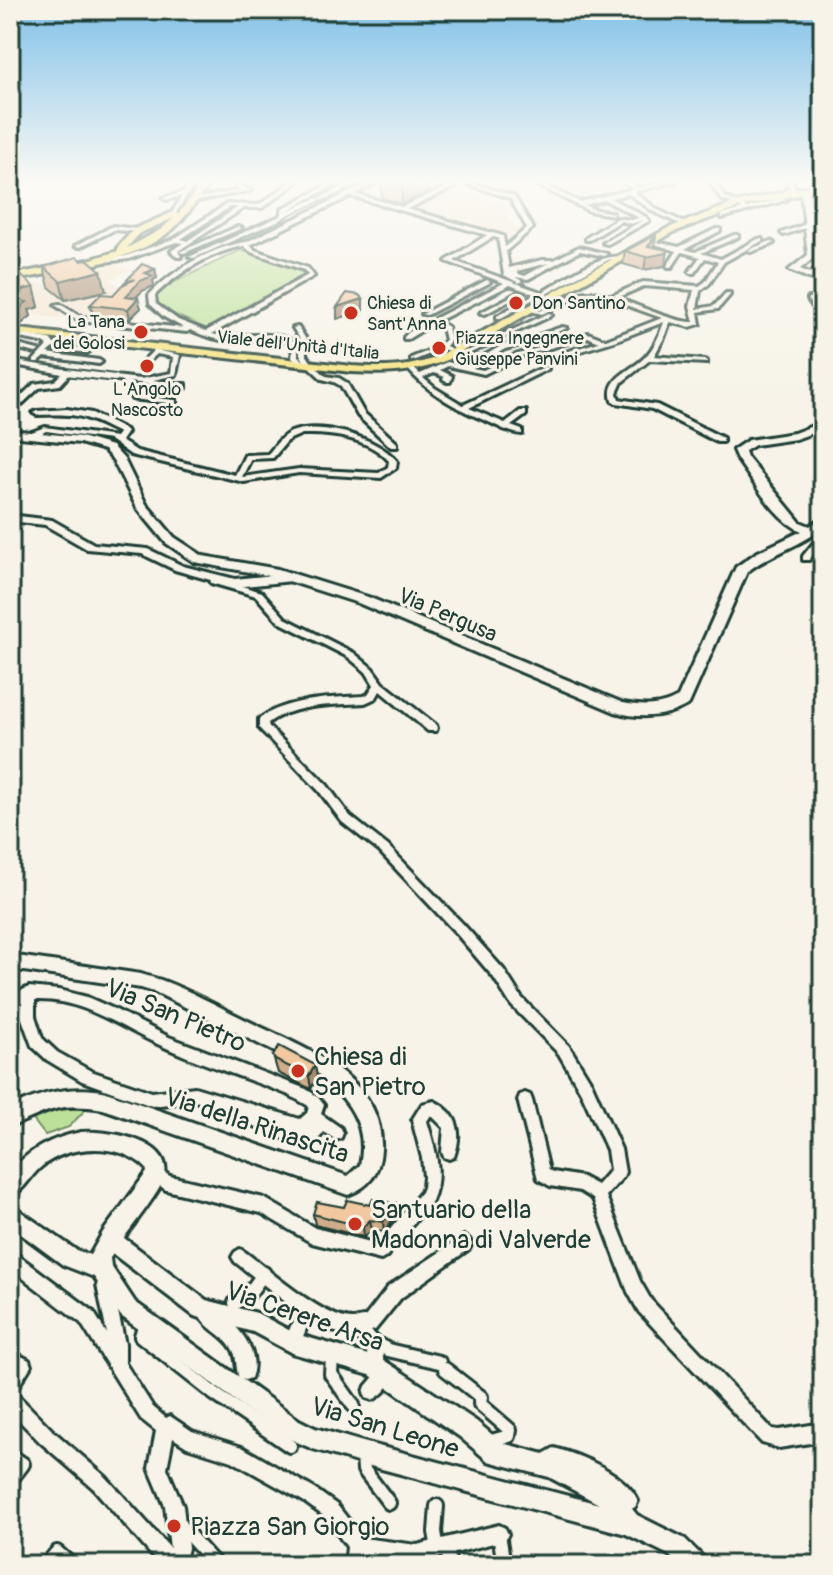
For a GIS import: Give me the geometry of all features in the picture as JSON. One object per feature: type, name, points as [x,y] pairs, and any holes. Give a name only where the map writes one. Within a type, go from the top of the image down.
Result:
[{"type":"main road","points":[[47,270],[110,254]]},
{"type":"main road","name":"Viale dell'Unità d'Italia","points":[[10,332],[156,350],[296,360],[371,370],[412,363],[431,364],[492,335],[544,293],[624,254]]},
{"type":"main road","points":[[810,254],[811,258],[793,270],[811,276],[823,266]]},
{"type":"main road","points":[[10,278],[111,256]]},
{"type":"main road","points":[[820,528],[797,522],[783,510],[739,450],[752,442],[796,436],[823,425]]},
{"type":"main road","name":"Via Pergusa","points":[[10,433],[93,442],[108,448],[118,459],[141,505],[179,549],[199,559],[235,575],[292,577],[363,600],[620,708],[655,711],[675,706],[689,694],[741,570],[755,557],[820,528]]},
{"type":"main road","points":[[795,541],[797,522]]},
{"type":"street","points":[[86,262],[117,254]]},
{"type":"street","points":[[111,256],[134,262],[156,254]]},
{"type":"street","points":[[192,257],[198,254]]},
{"type":"street","points":[[179,256],[204,265],[226,254]]},
{"type":"street","points":[[58,305],[79,319],[206,332],[311,276],[306,269],[263,254]]},
{"type":"street","points":[[460,254],[449,261],[544,293]]},
{"type":"street","points":[[506,254],[510,277],[544,293]]},
{"type":"street","points":[[510,270],[537,260],[556,262],[569,254]]},
{"type":"street","points":[[670,266],[676,254]]},
{"type":"street","points":[[613,297],[643,284],[699,288],[707,283],[724,259],[732,254]]},
{"type":"street","points":[[692,272],[704,255],[724,259]]},
{"type":"street","points":[[198,264],[165,280],[151,299],[161,314],[230,339],[284,338],[294,343],[296,360]]},
{"type":"street","points":[[499,317],[523,308],[543,312],[583,293],[616,291],[642,277]]},
{"type":"street","points":[[425,314],[487,282]]},
{"type":"street","points":[[406,338],[421,325],[436,322],[509,283]]},
{"type":"street","points":[[564,354],[668,319],[696,324],[694,311],[699,288]]},
{"type":"street","points":[[492,335],[584,298],[583,293]]},
{"type":"street","points":[[600,293],[665,315],[668,319]]},
{"type":"street","points":[[694,311],[716,308],[728,294]]},
{"type":"street","points":[[483,313],[517,295]]},
{"type":"street","points":[[810,299],[823,317]]},
{"type":"street","points":[[446,303],[472,302],[492,309]]},
{"type":"street","points":[[668,319],[648,358],[619,379],[614,387],[614,400],[654,407],[720,440]]},
{"type":"street","points":[[436,322],[445,327],[445,344],[453,356]]},
{"type":"street","points":[[296,328],[303,339],[303,354],[309,359],[296,360]]},
{"type":"street","points":[[466,369],[512,344],[564,328]]},
{"type":"street","points":[[10,332],[41,338],[51,346],[87,351]]},
{"type":"street","points":[[492,335],[512,344]]},
{"type":"street","points":[[418,378],[447,364],[484,372],[517,356],[588,335],[606,342]]},
{"type":"street","points":[[445,344],[412,363],[418,378],[463,408],[519,432]]},
{"type":"street","points":[[10,345],[63,366],[99,362]]},
{"type":"street","points":[[38,356],[51,346]]},
{"type":"street","points":[[10,356],[19,349]]},
{"type":"street","points":[[140,381],[174,374],[177,355],[156,350],[142,365]]},
{"type":"street","points":[[648,358],[705,362]]},
{"type":"street","points":[[296,360],[324,378],[344,385],[361,414],[394,445]]},
{"type":"street","points":[[10,362],[63,366],[120,378],[183,386]]},
{"type":"street","points":[[10,402],[18,403],[37,386],[57,383],[63,366]]},
{"type":"street","points":[[463,408],[546,368]]},
{"type":"street","points":[[436,371],[448,376],[447,380]]},
{"type":"street","points":[[120,378],[135,397],[173,402]]},
{"type":"street","points":[[37,413],[67,411],[95,417],[123,432],[118,440]]},
{"type":"street","points":[[506,426],[523,413]]},
{"type":"street","points":[[32,435],[45,429],[118,440],[139,455],[238,478],[257,480],[306,471],[381,476],[392,468],[393,461],[388,453],[356,438],[298,432],[287,437],[268,458],[248,457],[238,478]]},
{"type":"street","points":[[10,518],[48,522],[91,547],[144,551],[179,568],[214,577],[235,575]]},
{"type":"street","points":[[806,558],[820,528]]},
{"type":"street","points":[[214,577],[214,581],[221,585],[259,594],[282,620],[361,663],[379,685],[432,728]]},
{"type":"street","points":[[379,685],[372,696],[365,699],[308,706],[269,715],[263,722],[264,728],[323,788],[346,819],[384,849],[459,928],[499,974],[516,1001],[564,1050],[586,1087],[614,1149],[618,1172],[598,1194]]},
{"type":"street","name":"Via della Rinascita","points":[[10,962],[141,981],[161,987],[323,1067],[344,1084],[368,1114],[372,1151],[369,1169],[363,1178],[348,1186],[103,1100],[70,1095],[44,1101],[10,1118]]},
{"type":"street","name":"Via San Pietro","points":[[16,996],[76,999],[107,1011],[163,1041],[236,1066],[301,1094],[317,1105],[318,1120],[301,1126],[195,1094],[152,1099],[112,1087],[44,1050],[29,1027],[16,996]]},
{"type":"street","points":[[525,1100],[543,1174],[550,1179],[582,1184],[598,1194],[634,1286],[657,1321],[768,1437],[779,1439],[823,1432]]},
{"type":"street","points":[[156,1175],[166,1183],[264,1206],[312,1235],[381,1252],[427,1196],[432,1185],[432,1168],[419,1120],[427,1109],[434,1108],[451,1125],[449,1152]]},
{"type":"street","points":[[228,1112],[308,1141],[318,1120],[336,1133]]},
{"type":"street","points":[[10,1188],[24,1170],[45,1153],[91,1139],[122,1142],[151,1157],[156,1164],[156,1175],[100,1256],[114,1322],[117,1363]]},
{"type":"street","points":[[10,1214],[70,1258],[101,1269]]},
{"type":"street","name":"Via Cerere Arsa","points":[[110,1239],[201,1309],[232,1310],[292,1343],[333,1355],[379,1363],[496,1453],[581,1479],[629,1512]]},
{"type":"street","points":[[240,1257],[307,1307],[333,1323],[352,1327],[369,1324],[395,1292],[464,1244]]},
{"type":"street","points":[[10,1258],[87,1317],[147,1413],[164,1427],[158,1468],[160,1478],[170,1492],[177,1521],[179,1548],[174,1564]]},
{"type":"street","name":"Via San Leone","points":[[101,1269],[128,1309],[291,1428],[363,1453],[629,1512],[677,1547],[695,1565]]},
{"type":"street","points":[[232,1310],[240,1295],[248,1295],[264,1273]]},
{"type":"street","points":[[292,1343],[307,1307]]},
{"type":"street","points":[[201,1309],[241,1344],[245,1354],[245,1372]]},
{"type":"street","points":[[145,1322],[141,1336],[213,1393],[290,1446]]},
{"type":"street","points":[[352,1327],[379,1363]]},
{"type":"street","points":[[372,1392],[379,1363],[377,1344],[442,1365],[481,1397],[480,1404],[510,1430],[509,1436],[483,1443]]},
{"type":"street","points":[[333,1355],[331,1374],[353,1405]]},
{"type":"street","points":[[10,1386],[17,1362]]},
{"type":"street","points":[[10,1399],[46,1436],[100,1483],[174,1564]]},
{"type":"street","points":[[164,1427],[170,1425],[187,1438],[236,1453],[309,1495],[331,1511],[357,1544],[366,1548],[445,1554],[499,1534],[504,1565]]},
{"type":"street","points":[[363,1453],[364,1470],[389,1503]]},
{"type":"street","points":[[10,1455],[23,1464],[10,1481]]},
{"type":"street","points":[[437,1506],[435,1532],[445,1554]]},
{"type":"street","points":[[177,1521],[216,1565]]},
{"type":"street","points":[[354,1565],[357,1544]]},
{"type":"street","points":[[46,1565],[57,1552],[72,1565]]},
{"type":"shaded area","points":[[115,264],[131,270],[108,280],[121,286],[120,294],[101,301],[88,318],[79,317],[60,304],[56,306],[62,313],[59,318],[37,316],[10,292]]},
{"type":"green space","points":[[232,254],[253,254],[307,274],[207,329],[160,308],[156,297],[164,287]]},
{"type":"green space","points":[[68,1105],[86,1109],[69,1127],[45,1135],[31,1117]]},
{"type":"building","points":[[77,257],[82,261],[87,259],[101,271],[60,281],[44,267]]},
{"type":"building","points":[[142,264],[155,269],[145,273],[153,276],[140,281],[126,296],[138,298],[128,309],[90,305],[101,294],[113,295],[122,285],[135,279],[125,282]]},
{"type":"building","points":[[14,269],[34,287],[19,291],[10,280],[10,270]]},
{"type":"building","points":[[347,293],[363,299],[337,307]]},
{"type":"building","points":[[10,300],[27,302],[15,312],[10,312]]},
{"type":"building","points":[[279,1046],[315,1065],[309,1076],[275,1060],[273,1056]]},
{"type":"building","points":[[373,1199],[396,1204],[383,1222],[370,1220],[363,1227],[313,1214],[317,1202],[344,1207],[347,1200],[370,1205]]},
{"type":"place","name":"Don Santino","points":[[516,303]]},
{"type":"place","name":"Chiesa di Sant'Anna","points":[[351,313]]},
{"type":"place","name":"La Tana dei Golosi","points":[[141,332]]},
{"type":"place","name":"Piazza Ingegnere Giuseppe Panvini","points":[[439,348]]},
{"type":"place","name":"L'Angolo Nascosto","points":[[147,366]]},
{"type":"place","name":"Chiesa di San Pietro","points":[[298,1071]]},
{"type":"place","name":"Santuario della Madonna di Valverde","points":[[355,1224]]},
{"type":"place","name":"Piazza San Giorgio","points":[[174,1526]]}]
